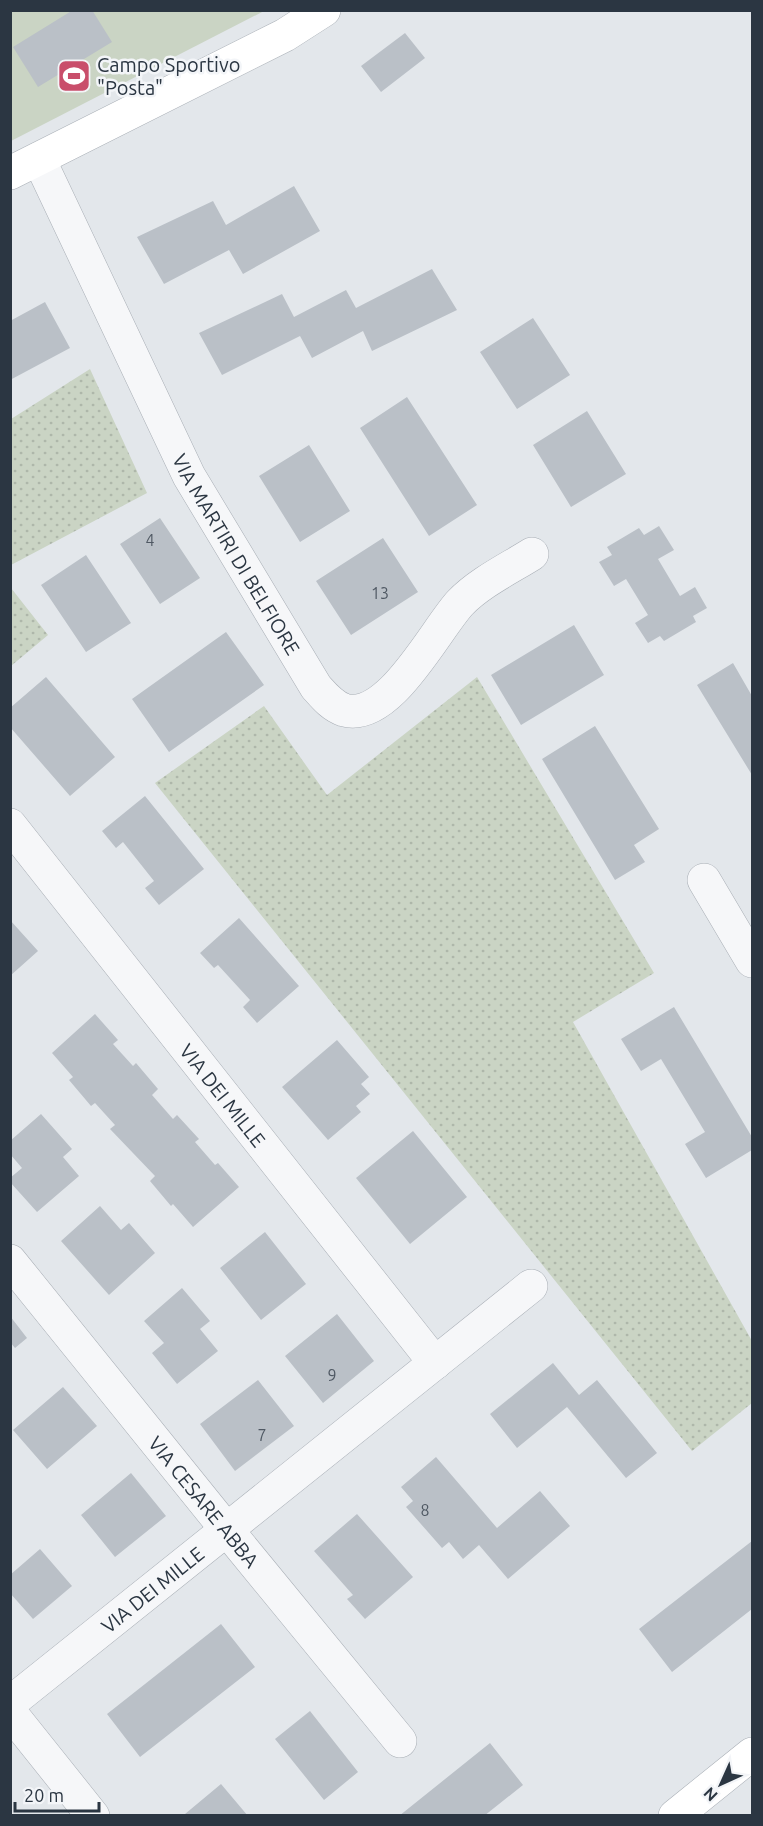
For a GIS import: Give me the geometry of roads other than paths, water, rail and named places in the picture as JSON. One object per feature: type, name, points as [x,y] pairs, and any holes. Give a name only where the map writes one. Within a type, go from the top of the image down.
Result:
[{"type":"street","points":[[25,166],[285,35],[324,10]]},
{"type":"street","name":"VIA MARTIRI DI BELFIORE","points":[[25,166],[189,476],[316,687],[332,703],[344,710],[356,711],[371,706],[383,698],[416,665],[461,602],[479,587],[531,554]]},
{"type":"street","name":"VIA DEI MILLE","points":[[10,825],[435,1363]]},
{"type":"street","points":[[704,880],[753,961]]},
{"type":"street","name":"VIA CESARE ABBA","points":[[10,1261],[400,1741]]},
{"type":"street","name":"VIA DEI MILLE","points":[[10,1703],[531,1286]]},
{"type":"street","points":[[10,1712],[93,1815]]},
{"type":"street","points":[[675,1815],[753,1754]]},
{"type":"place","name":"Campo Sportivo \"Posta\"","points":[[74,76]]}]
